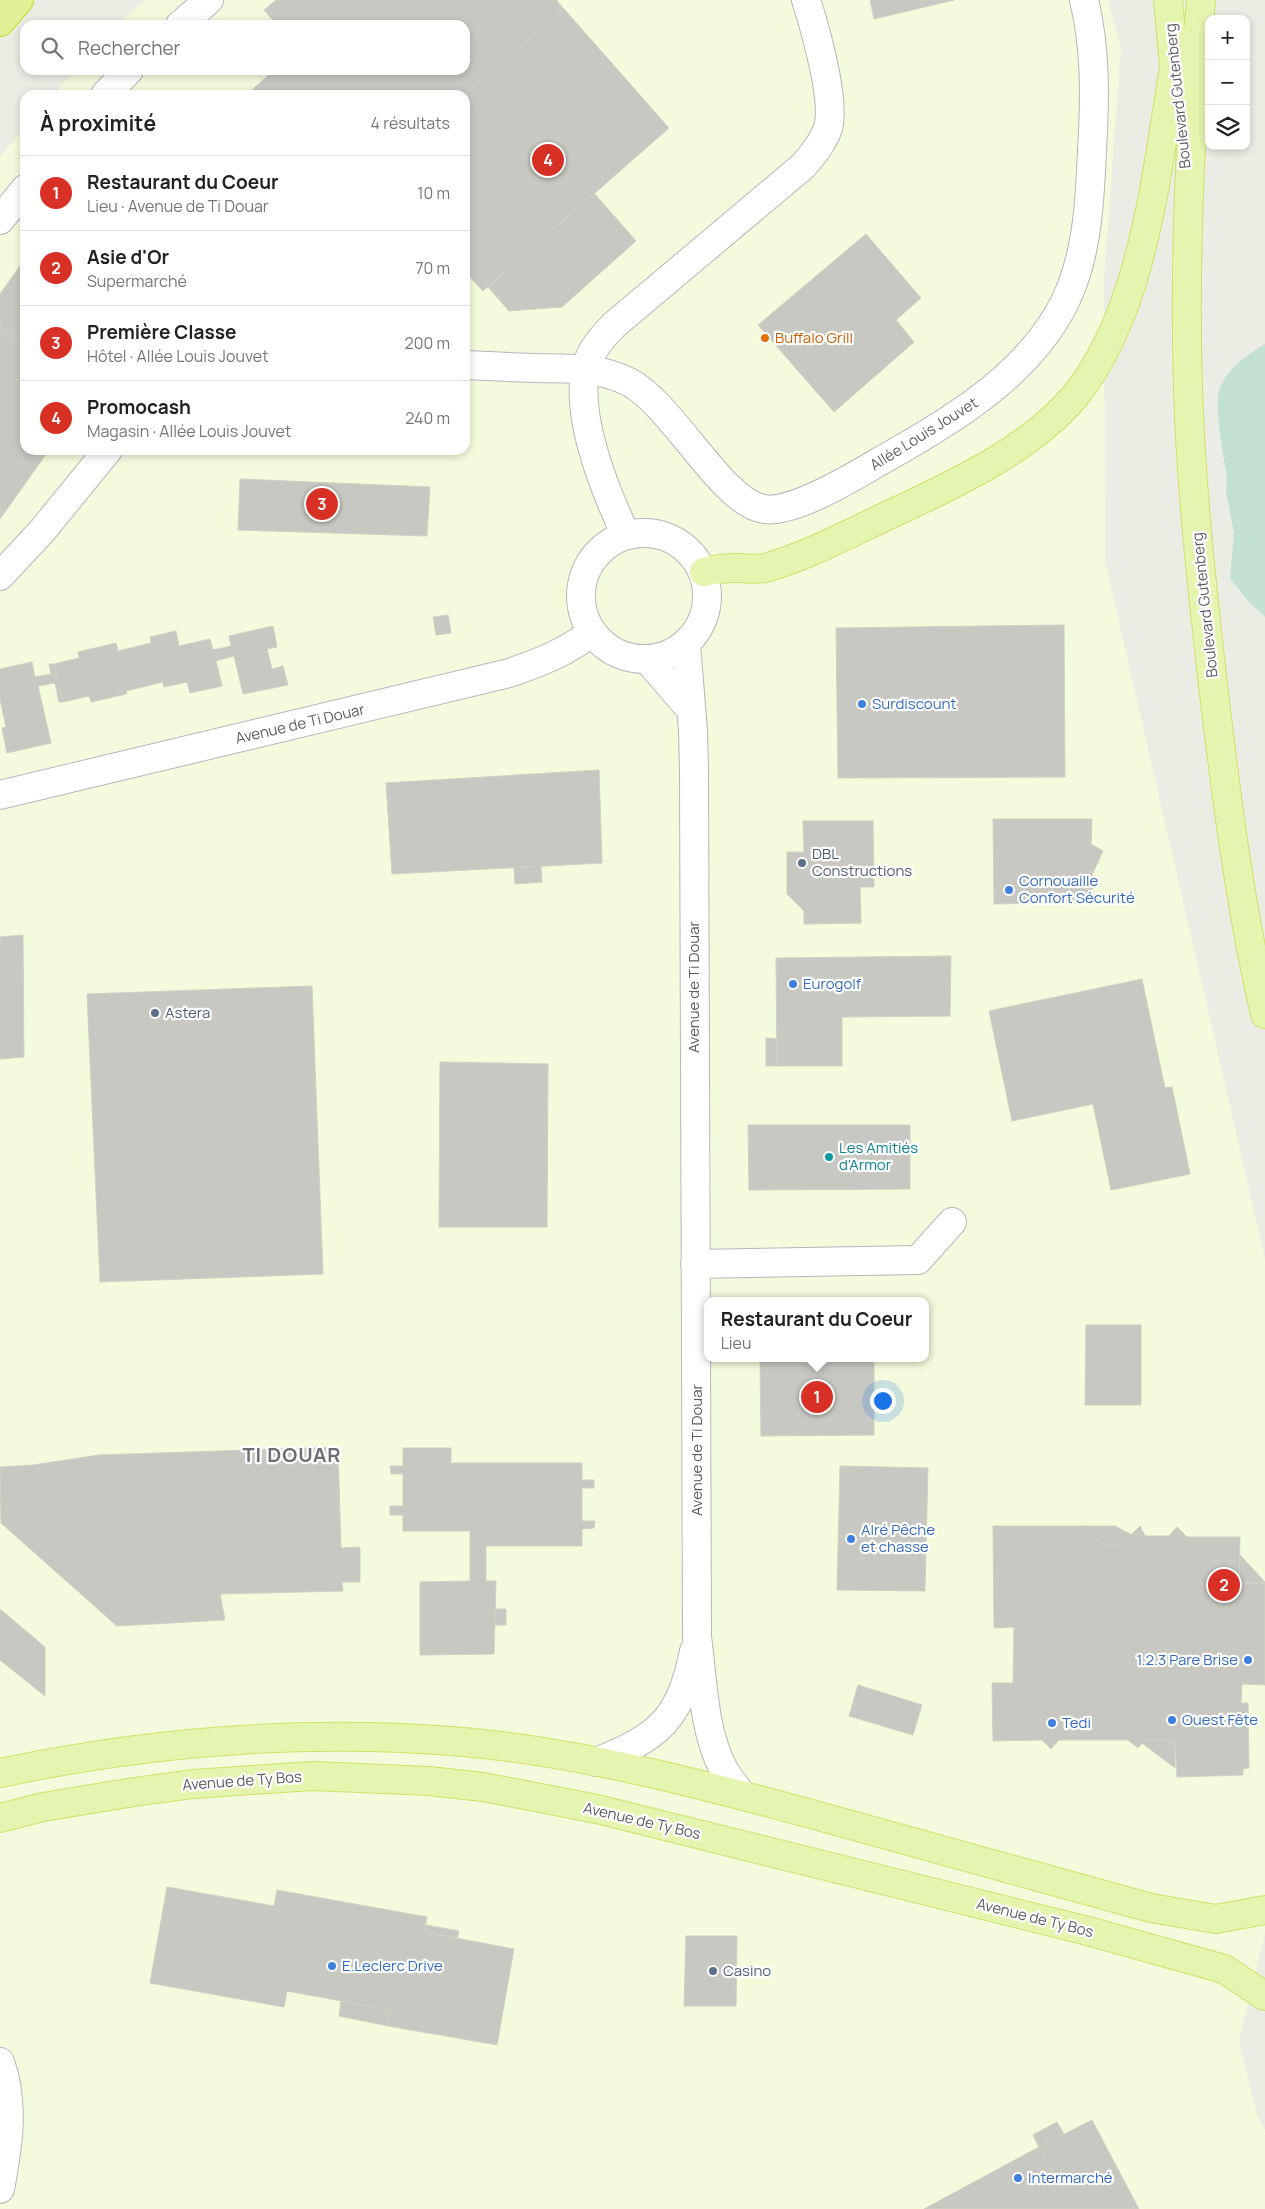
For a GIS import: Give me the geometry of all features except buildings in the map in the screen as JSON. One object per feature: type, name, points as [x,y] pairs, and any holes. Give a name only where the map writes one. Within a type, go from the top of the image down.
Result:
[{"type":"highway","points":[[0,22],[19,0]]},
{"type":"main road","name":"Boulevard Gutenberg","points":[[1168,0],[1189,193]]},
{"type":"main road","name":"Boulevard Gutenberg","points":[[1201,0],[1189,193],[1187,307],[1193,473],[1200,567],[1228,808],[1245,913],[1265,1014]]},
{"type":"main road","points":[[704,572],[720,568],[762,568],[795,558],[951,486],[1004,455],[1029,437],[1055,416],[1074,396],[1106,344],[1130,287],[1148,220],[1174,68]]},
{"type":"main road","points":[[0,1773],[62,1760],[146,1748],[278,1739],[342,1737],[465,1743],[518,1749],[596,1762],[742,1795],[1151,1908],[1216,1919],[1265,1910]]},
{"type":"main road","name":"Avenue de Ty Bos","points":[[0,1818],[43,1806],[154,1789],[193,1784],[312,1776],[421,1780],[483,1787],[597,1809],[1088,1931],[1224,1969],[1265,1996]]},
{"type":"street","points":[[186,20],[209,0]]},
{"type":"street","points":[[626,535],[614,509],[587,424],[584,408],[586,368],[594,350],[614,325],[802,166],[816,151],[828,128],[829,110],[823,68],[806,0]]},
{"type":"street","name":"Allée Louis Jouvet","points":[[470,365],[586,368],[608,372],[639,388],[678,428],[733,492],[750,504],[762,509],[796,505],[864,471],[945,424],[1004,380],[1024,360],[1056,317],[1071,288],[1082,245],[1090,197],[1094,90],[1093,54],[1084,0]]},
{"type":"street","points":[[110,90],[125,75]]},
{"type":"street","points":[[0,220],[20,195]]},
{"type":"street","points":[[0,576],[42,531],[104,455]]},
{"type":"street","points":[[655,533],[675,540],[693,553],[704,572],[708,589],[707,606],[702,623],[686,644],[671,654],[647,660],[625,657],[606,647],[592,632],[582,612],[581,592],[585,571],[597,553],[613,540],[626,535],[655,533]]},
{"type":"street","name":"Avenue de Ti Douar","points":[[0,795],[509,673],[558,654],[578,643],[592,632]]},
{"type":"street","name":"Avenue de Ti Douar","points":[[686,644],[694,770],[697,1637],[709,1728],[724,1771],[742,1795]]},
{"type":"street","points":[[647,660],[691,710]]},
{"type":"street","points":[[695,1264],[918,1260],[952,1222]]},
{"type":"street","name":"Avenue de Ti Douar","points":[[596,1762],[626,1750],[648,1738],[661,1728],[670,1717],[690,1672],[697,1637]]},
{"type":"street","points":[[0,2062],[6,2086],[9,2122],[7,2153],[0,2189]]},
{"type":"shaded area","points":[[145,0],[1108,0],[1121,48],[1104,278],[1105,561],[1265,1259],[1265,1933],[1239,2041],[1257,2115],[1265,2130],[1265,2209],[0,2209],[0,156],[20,134],[20,455],[470,455],[470,90],[57,90],[71,75],[470,75],[470,20],[122,20]]},
{"type":"shaded area","points":[[1265,344],[1265,617],[1248,601],[1230,578],[1234,533],[1226,492],[1227,479],[1219,427],[1218,398],[1223,381],[1235,366]]},
{"type":"place","name":"Promocash","points":[[548,160]]},
{"type":"place","name":"Buffalo Grill","points":[[765,338]]},
{"type":"place","name":"Première Classe","points":[[322,504]]},
{"type":"place","name":"Surdiscount","points":[[862,704]]},
{"type":"place","name":"DBL Constructions","points":[[802,863]]},
{"type":"place","name":"Cornouaille Confort Sécurité","points":[[1009,890]]},
{"type":"place","name":"Eurogolf","points":[[793,984]]},
{"type":"place","name":"Astera","points":[[155,1013]]},
{"type":"place","name":"Les Amitiés d'Armor","points":[[829,1157]]},
{"type":"place","name":"Restaurant du Coeur","points":[[817,1397]]},
{"type":"place","name":"Alré Pêche et chasse","points":[[851,1539]]},
{"type":"place","name":"Asie d'Or","points":[[1224,1585]]},
{"type":"place","name":"1.2.3 Pare Brise","points":[[1248,1660]]},
{"type":"place","name":"Ouest Fête","points":[[1172,1720]]},
{"type":"place","name":"Tedi","points":[[1052,1723]]},
{"type":"place","name":"E.Leclerc Drive","points":[[332,1966]]},
{"type":"place","name":"Casino","points":[[713,1971]]},
{"type":"place","name":"Intermarché","points":[[1018,2178]]},
{"type":"district","name":"TI DOUAR","points":[[292,1455]]}]
